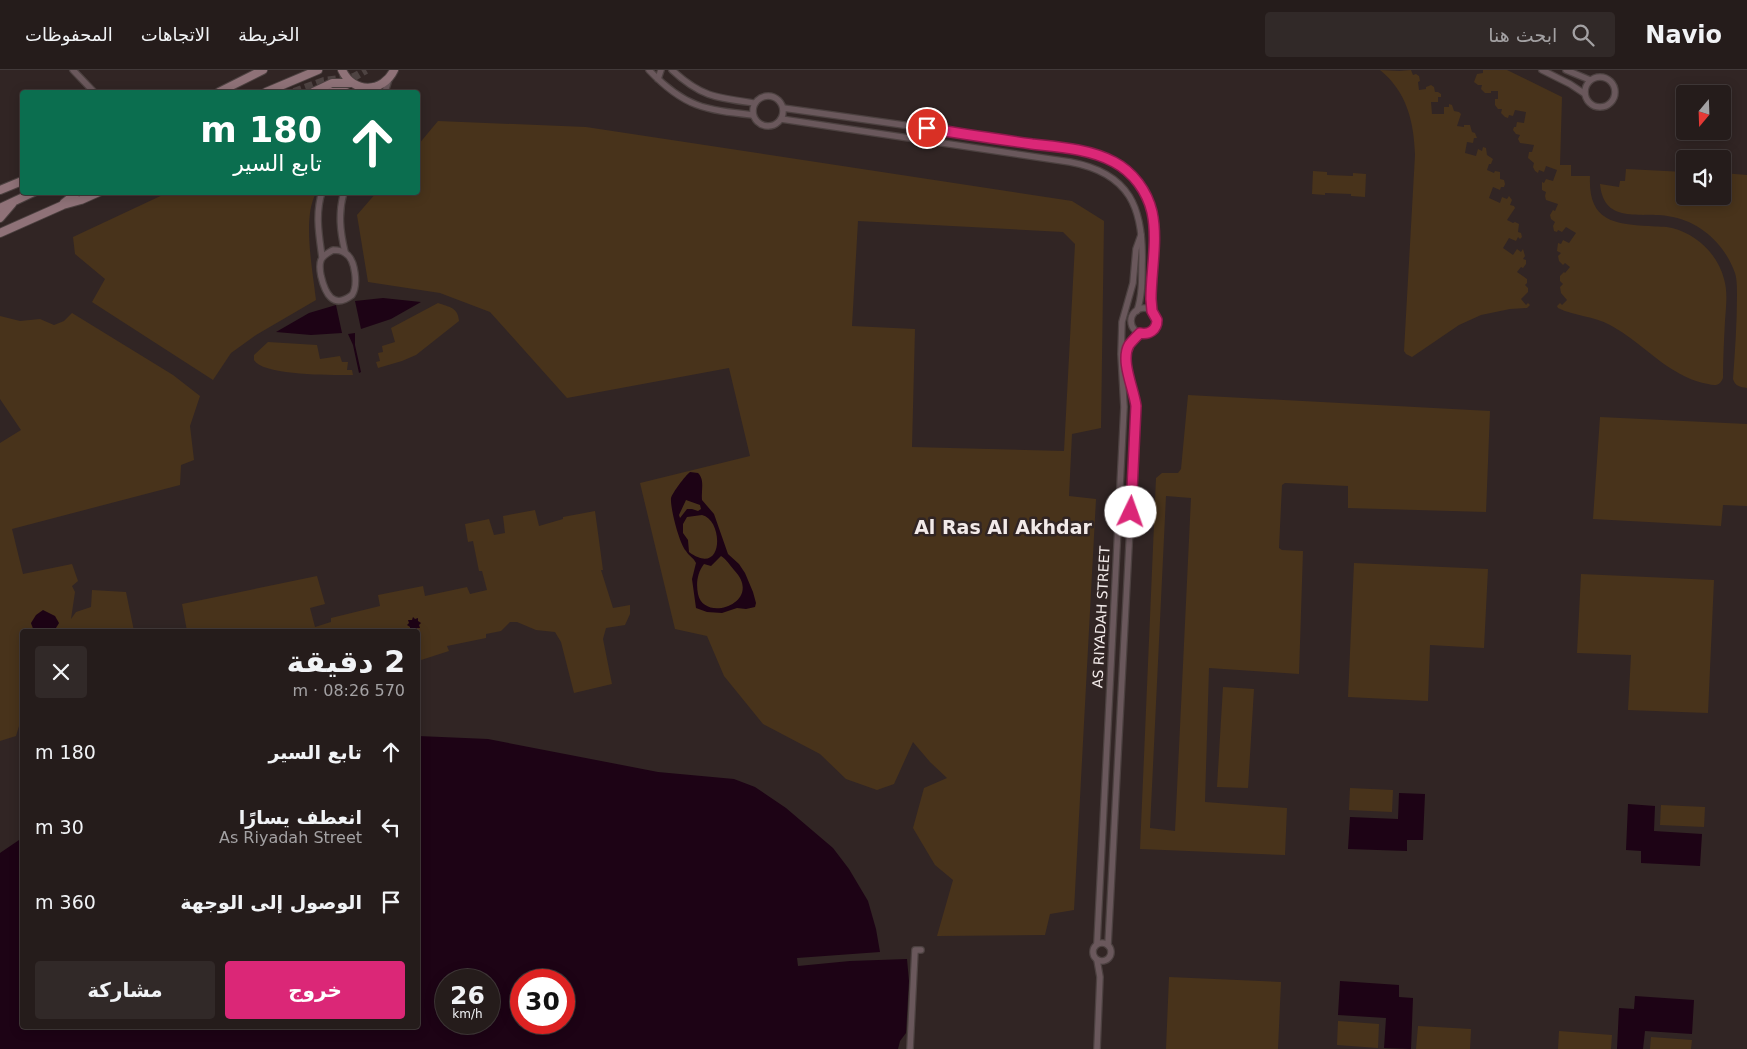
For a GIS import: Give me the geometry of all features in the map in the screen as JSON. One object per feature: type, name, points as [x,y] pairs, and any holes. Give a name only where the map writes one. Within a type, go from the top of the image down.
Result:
[{"type":"street","points":[[73,70],[92,90]]},
{"type":"street","points":[[223,90],[263,70]]},
{"type":"street","points":[[271,90],[318,70]]},
{"type":"street","points":[[342,70],[346,77],[360,90]]},
{"type":"street","points":[[386,90],[394,70]]},
{"type":"street","points":[[649,70],[680,97],[700,107],[753,116]]},
{"type":"street","points":[[658,79],[661,70]]},
{"type":"street","points":[[672,70],[693,88],[706,94],[722,99],[755,103]]},
{"type":"street","points":[[1542,70],[1570,84],[1597,107],[1607,105],[1614,98],[1614,89],[1610,81],[1602,77],[1590,80],[1566,70]]},
{"type":"street","points":[[317,90],[332,83],[345,82],[366,88],[376,87],[389,79]]},
{"type":"street","points":[[1584,94],[1586,85],[1590,80]]},
{"type":"street","points":[[770,96],[778,100],[783,108],[781,119],[775,124],[768,126],[757,122],[753,116],[755,103],[762,97],[770,96]]},
{"type":"street","points":[[783,108],[1074,149],[1114,162],[1126,170],[1146,195],[1154,226],[1151,293],[1152,311],[1157,320],[1156,328],[1149,333],[1140,333],[1133,328],[1131,321],[1134,313],[1146,308],[1152,311]]},
{"type":"street","name":"AS RIYADAH STREET","points":[[781,119],[1070,162],[1095,168],[1117,181],[1128,194],[1136,208],[1141,235],[1141,290],[1137,311]]},
{"type":"street","points":[[0,190],[20,182]]},
{"type":"street","points":[[0,208],[28,195]]},
{"type":"street","points":[[63,205],[75,195]]},
{"type":"street","points":[[0,233],[63,205],[92,195]]},
{"type":"street","points":[[321,195],[318,209],[318,223],[322,257],[320,263],[324,290],[333,300],[341,301],[352,295],[357,284],[350,257],[345,252],[339,218],[343,195]]},
{"type":"street","points":[[0,202],[15,201]]},
{"type":"street","points":[[0,218],[15,201]]},
{"type":"street","name":"AS RIYADAH STREET","points":[[1097,943],[1124,406],[1121,354],[1122,322],[1133,283],[1136,249],[1141,235]]},
{"type":"street","points":[[322,257],[333,250],[345,252]]},
{"type":"street","name":"AS RIYADAH STREET","points":[[1108,945],[1136,412],[1126,355],[1130,344],[1140,333]]},
{"type":"street","points":[[1097,1049],[1100,977],[1097,960],[1092,952],[1097,943],[1103,942],[1108,945],[1111,953],[1106,960],[1100,977]]},
{"type":"street","points":[[910,1049],[915,950],[921,950]]},
{"type":"street","points":[[1097,960],[1106,960]]},
{"type":"shaded area","points":[[1380,70],[1411,70],[1413,75],[1419,76],[1419,90],[1426,89],[1426,87],[1431,85],[1434,87],[1435,92],[1441,94],[1441,97],[1438,97],[1438,102],[1431,102],[1432,114],[1444,114],[1444,107],[1449,107],[1449,104],[1452,105],[1454,111],[1461,114],[1457,126],[1464,127],[1464,125],[1470,125],[1472,132],[1475,133],[1477,138],[1474,138],[1473,143],[1467,142],[1465,153],[1476,156],[1478,149],[1482,151],[1483,147],[1486,148],[1487,155],[1493,159],[1487,170],[1494,173],[1495,171],[1500,172],[1500,179],[1504,180],[1504,187],[1501,187],[1500,190],[1493,187],[1489,198],[1500,203],[1502,197],[1507,199],[1509,196],[1512,200],[1510,205],[1515,208],[1507,220],[1519,224],[1518,232],[1521,233],[1522,237],[1520,239],[1518,237],[1516,241],[1509,238],[1503,248],[1513,255],[1517,249],[1521,252],[1523,249],[1525,256],[1523,259],[1526,260],[1523,268],[1521,267],[1517,272],[1527,279],[1525,285],[1528,288],[1528,292],[1521,299],[1526,305],[1528,303],[1530,305],[1527,308],[1510,309],[1481,315],[1459,325],[1412,357],[1404,351],[1415,155],[1413,131],[1411,119],[1403,98],[1397,88]]},
{"type":"shaded area","points":[[1483,70],[1507,70],[1562,97],[1560,165],[1571,165],[1571,176],[1590,176],[1590,191],[1593,202],[1598,211],[1605,217],[1624,224],[1667,227],[1681,231],[1698,240],[1712,254],[1721,270],[1726,294],[1723,378],[1719,384],[1711,385],[1685,376],[1610,325],[1558,308],[1557,306],[1560,303],[1562,305],[1567,300],[1561,293],[1560,287],[1563,284],[1560,281],[1560,276],[1570,267],[1565,263],[1563,265],[1559,261],[1558,256],[1561,253],[1557,251],[1558,243],[1561,244],[1563,240],[1569,243],[1576,233],[1566,227],[1562,232],[1554,231],[1553,226],[1555,222],[1551,219],[1550,215],[1553,210],[1555,211],[1558,204],[1546,200],[1546,192],[1542,190],[1542,182],[1544,183],[1546,179],[1553,181],[1557,170],[1546,166],[1544,172],[1539,170],[1538,173],[1535,171],[1534,163],[1528,158],[1529,152],[1532,152],[1534,145],[1520,143],[1518,139],[1520,135],[1516,134],[1513,130],[1517,122],[1524,123],[1526,112],[1515,110],[1513,116],[1505,117],[1501,113],[1502,109],[1498,109],[1495,105],[1495,99],[1498,99],[1498,91],[1485,93],[1481,89],[1482,85],[1474,82],[1477,74],[1483,73]]},
{"type":"shaded area","points":[[438,121],[586,127],[1072,201],[1104,221],[1101,428],[1072,434],[1069,496],[1096,499],[1074,910],[1050,914],[1045,935],[937,936],[953,880],[935,865],[913,828],[924,788],[947,778],[913,742],[894,784],[877,790],[846,779],[820,754],[763,724],[724,676],[707,636],[675,629],[640,483],[750,456],[729,368],[567,398],[490,312],[440,293],[368,282],[357,215],[374,195],[420,195],[420,143]],"holes":[[[858,221],[1063,232],[1075,244],[1064,451],[912,447],[915,329],[852,326]]]},
{"type":"shaded area","points":[[1626,169],[1676,172],[1676,205],[1731,205],[1731,174],[1747,175],[1747,388],[1738,386],[1733,379],[1737,289],[1736,275],[1731,263],[1719,245],[1694,224],[1662,215],[1627,214],[1609,206],[1603,197],[1600,184],[1619,187],[1620,181],[1625,181]]},
{"type":"shaded area","points":[[1313,171],[1327,172],[1327,175],[1353,176],[1353,173],[1366,174],[1365,197],[1351,196],[1351,194],[1312,194]]},
{"type":"shaded area","points":[[163,195],[315,195],[312,204],[309,230],[316,300],[256,335],[231,353],[213,380],[92,302],[105,279],[75,254],[73,237]]},
{"type":"shaded area","points":[[383,298],[421,302],[391,319],[361,329],[355,301]]},
{"type":"shaded area","points":[[438,303],[455,310],[459,321],[416,355],[378,368],[376,362],[380,361],[378,353],[383,352],[382,346],[395,342],[391,328]]},
{"type":"shaded area","points":[[336,305],[342,333],[311,335],[276,332],[309,313]]},
{"type":"shaded area","points":[[72,313],[173,375],[200,396],[190,426],[194,460],[181,465],[180,485],[12,529],[23,574],[72,564],[78,581],[72,586],[75,592],[71,619],[76,612],[91,607],[92,590],[126,592],[134,629],[55,629],[59,623],[31,623],[33,629],[20,629],[20,723],[16,736],[0,741],[0,443],[21,430],[0,399],[0,316],[20,321],[40,319],[54,325],[64,321]]},
{"type":"shaded area","points":[[355,333],[355,345],[361,372],[359,373],[353,345],[348,334]]},
{"type":"shaded area","points":[[268,342],[317,345],[320,359],[340,356],[342,362],[348,362],[347,370],[352,370],[353,375],[300,374],[284,372],[260,365],[254,360],[254,355]]},
{"type":"shaded area","points":[[1188,395],[1490,411],[1486,512],[1348,508],[1348,486],[1285,483],[1282,485],[1279,548],[1282,550],[1303,551],[1299,674],[1209,668],[1205,802],[1287,808],[1285,855],[1140,849],[1156,478],[1162,473],[1178,473],[1181,469]],"holes":[[[1166,496],[1191,498],[1175,831],[1150,828]]]},
{"type":"shaded area","points":[[1600,417],[1747,424],[1747,506],[1723,505],[1721,526],[1593,519]]},
{"type":"shaded area","points":[[690,472],[698,473],[700,476],[702,500],[714,514],[728,554],[739,564],[745,573],[753,592],[756,603],[755,607],[737,608],[722,613],[707,612],[696,608],[692,579],[696,563],[683,547],[671,503],[674,492]],"holes":[[[686,500],[700,505],[701,509],[698,511],[687,509],[680,518],[679,515]],[[702,515],[709,519],[714,527],[717,545],[714,553],[709,558],[701,558],[689,552],[688,540],[683,533],[683,524],[687,517]],[[721,556],[729,564],[742,581],[742,591],[738,600],[720,608],[711,607],[703,603],[698,594],[698,575],[704,564],[711,566]]]},
{"type":"shaded area","points":[[535,510],[539,526],[563,519],[563,517],[595,511],[603,570],[601,570],[613,608],[630,605],[630,614],[625,625],[606,628],[603,639],[612,684],[574,693],[561,642],[555,632],[536,630],[517,622],[510,622],[501,631],[486,634],[486,638],[447,646],[449,651],[420,660],[420,629],[187,629],[182,604],[317,576],[325,604],[310,608],[315,627],[331,622],[331,618],[380,606],[378,595],[423,586],[425,596],[467,587],[470,594],[487,590],[482,571],[479,571],[473,541],[468,542],[465,524],[489,519],[494,535],[505,533],[503,516]]},
{"type":"shaded area","points":[[1354,563],[1488,569],[1484,648],[1430,645],[1428,701],[1348,697]]},
{"type":"shaded area","points":[[1581,574],[1714,580],[1708,713],[1628,710],[1631,655],[1577,653]]},
{"type":"shaded area","points":[[43,610],[55,616],[59,623],[55,629],[33,629],[31,623],[36,615]]},
{"type":"shaded area","points":[[413,617],[415,619],[418,618],[418,621],[421,623],[419,625],[420,628],[410,629],[407,625],[409,623],[408,620],[412,620]]},
{"type":"shaded area","points":[[1223,687],[1254,689],[1248,788],[1217,787]]},
{"type":"shaded area","points":[[420,736],[488,739],[658,772],[734,779],[755,787],[786,808],[833,848],[849,869],[868,901],[876,929],[880,952],[797,958],[798,966],[850,961],[907,959],[909,981],[906,1033],[900,1041],[898,1049],[0,1049],[0,853],[20,839],[20,1029],[420,1029]]},
{"type":"shaded area","points":[[1350,788],[1393,790],[1392,812],[1349,810]]},
{"type":"shaded area","points":[[1399,793],[1425,794],[1423,840],[1407,840],[1407,851],[1348,849],[1350,817],[1398,819]]},
{"type":"shaded area","points":[[1628,804],[1655,806],[1654,831],[1702,834],[1700,866],[1641,863],[1641,851],[1626,850]]},
{"type":"shaded area","points":[[1661,805],[1705,807],[1704,827],[1660,825]]},
{"type":"shaded area","points":[[1169,977],[1281,982],[1278,1049],[1166,1049]]},
{"type":"shaded area","points":[[1340,981],[1399,985],[1399,997],[1413,998],[1411,1049],[1384,1048],[1386,1018],[1338,1015]]},
{"type":"shaded area","points":[[1635,996],[1694,1000],[1692,1034],[1645,1031],[1643,1049],[1617,1049],[1619,1008],[1634,1009]]},
{"type":"shaded area","points":[[1338,1021],[1379,1024],[1378,1048],[1337,1045]]},
{"type":"shaded area","points":[[1418,1026],[1471,1029],[1470,1049],[1416,1049]]},
{"type":"shaded area","points":[[1559,1031],[1612,1035],[1611,1049],[1558,1049]]},
{"type":"shaded area","points":[[1651,1037],[1692,1040],[1691,1049],[1650,1049]]},
{"type":"tunnel","points":[[299,90],[324,81],[354,77],[366,70]]},
{"type":"district","name":"Al Ras Al Akhdar","points":[[1003,527]]},
{"type":"route","points":[[927,128],[1074,149],[1107,158],[1126,170],[1146,195],[1154,226],[1151,299],[1152,311],[1155,313],[1157,324],[1153,331],[1145,334],[1140,333],[1128,347],[1126,355],[1126,363],[1136,406],[1131,512]]}]
